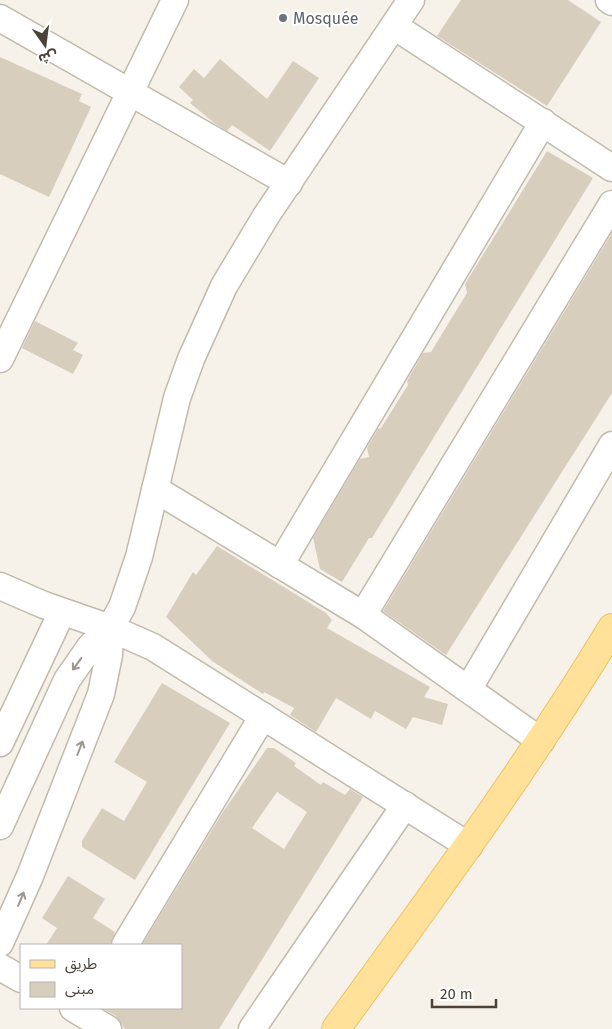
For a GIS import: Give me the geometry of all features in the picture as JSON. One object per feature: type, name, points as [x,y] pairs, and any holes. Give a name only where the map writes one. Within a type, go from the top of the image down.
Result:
[{"type":"main road","points":[[336,1029],[469,846],[542,741],[612,628]]},
{"type":"street","points":[[0,13],[6,0]]},
{"type":"street","points":[[0,359],[175,0]]},
{"type":"street","points":[[0,826],[67,680],[90,647],[110,628],[122,606],[139,557],[177,398],[190,359],[206,322],[244,250],[411,0]]},
{"type":"street","points":[[0,18],[289,183]]},
{"type":"street","points":[[394,26],[612,168]]},
{"type":"street","points":[[280,565],[543,122]]},
{"type":"street","points":[[363,615],[612,204]]},
{"type":"street","points":[[469,688],[612,445]]},
{"type":"street","points":[[155,489],[363,615],[542,741]]},
{"type":"street","points":[[0,586],[62,612],[133,637],[175,660],[469,846]]},
{"type":"street","points":[[0,743],[62,612]]},
{"type":"street","points":[[0,943],[30,876],[101,694],[109,656],[110,628]]},
{"type":"street","points":[[126,944],[262,716]]},
{"type":"street","points":[[252,1029],[405,805]]},
{"type":"street","points":[[0,967],[20,978]]},
{"type":"street","points":[[81,1010],[108,1029]]},
{"type":"building","points":[[461,0],[568,0],[601,22],[547,106],[437,36]]},
{"type":"building","points":[[0,57],[82,94],[79,101],[91,107],[49,197],[0,174]]},
{"type":"building","points":[[220,59],[267,99],[293,61],[319,78],[270,151],[232,125],[227,131],[213,122],[190,103],[193,100],[179,87],[194,69],[204,78]]},
{"type":"building","points":[[547,151],[593,178],[372,538],[369,538],[342,582],[320,569],[313,538],[360,459],[369,457],[367,448],[378,429],[381,428],[408,385],[407,381],[423,353],[431,352],[467,293],[465,284]]},
{"type":"building","points":[[612,233],[612,393],[446,655],[383,611]]},
{"type":"building","points":[[35,321],[78,343],[73,350],[83,355],[73,374],[22,348]]},
{"type":"building","points":[[217,546],[326,613],[332,620],[327,628],[430,687],[424,697],[448,704],[442,725],[413,717],[406,729],[375,711],[371,719],[336,698],[316,732],[290,715],[294,708],[264,692],[263,694],[212,661],[166,617],[193,572],[196,575]]},
{"type":"building","points":[[162,683],[230,723],[135,880],[82,847],[82,841],[102,808],[124,821],[147,782],[114,762]]},
{"type":"building","points":[[267,748],[274,748],[296,763],[294,766],[321,785],[323,782],[345,795],[350,789],[363,797],[219,1029],[125,1029],[116,1016],[104,1009],[182,1009],[182,944],[143,944],[223,812]],"holes":[[[277,792],[307,812],[284,849],[252,828]]]},
{"type":"building","points":[[68,876],[105,899],[93,918],[115,932],[110,944],[47,944],[57,928],[42,918]]},
{"type":"place","name":"Mosquée","points":[[283,18]]}]
